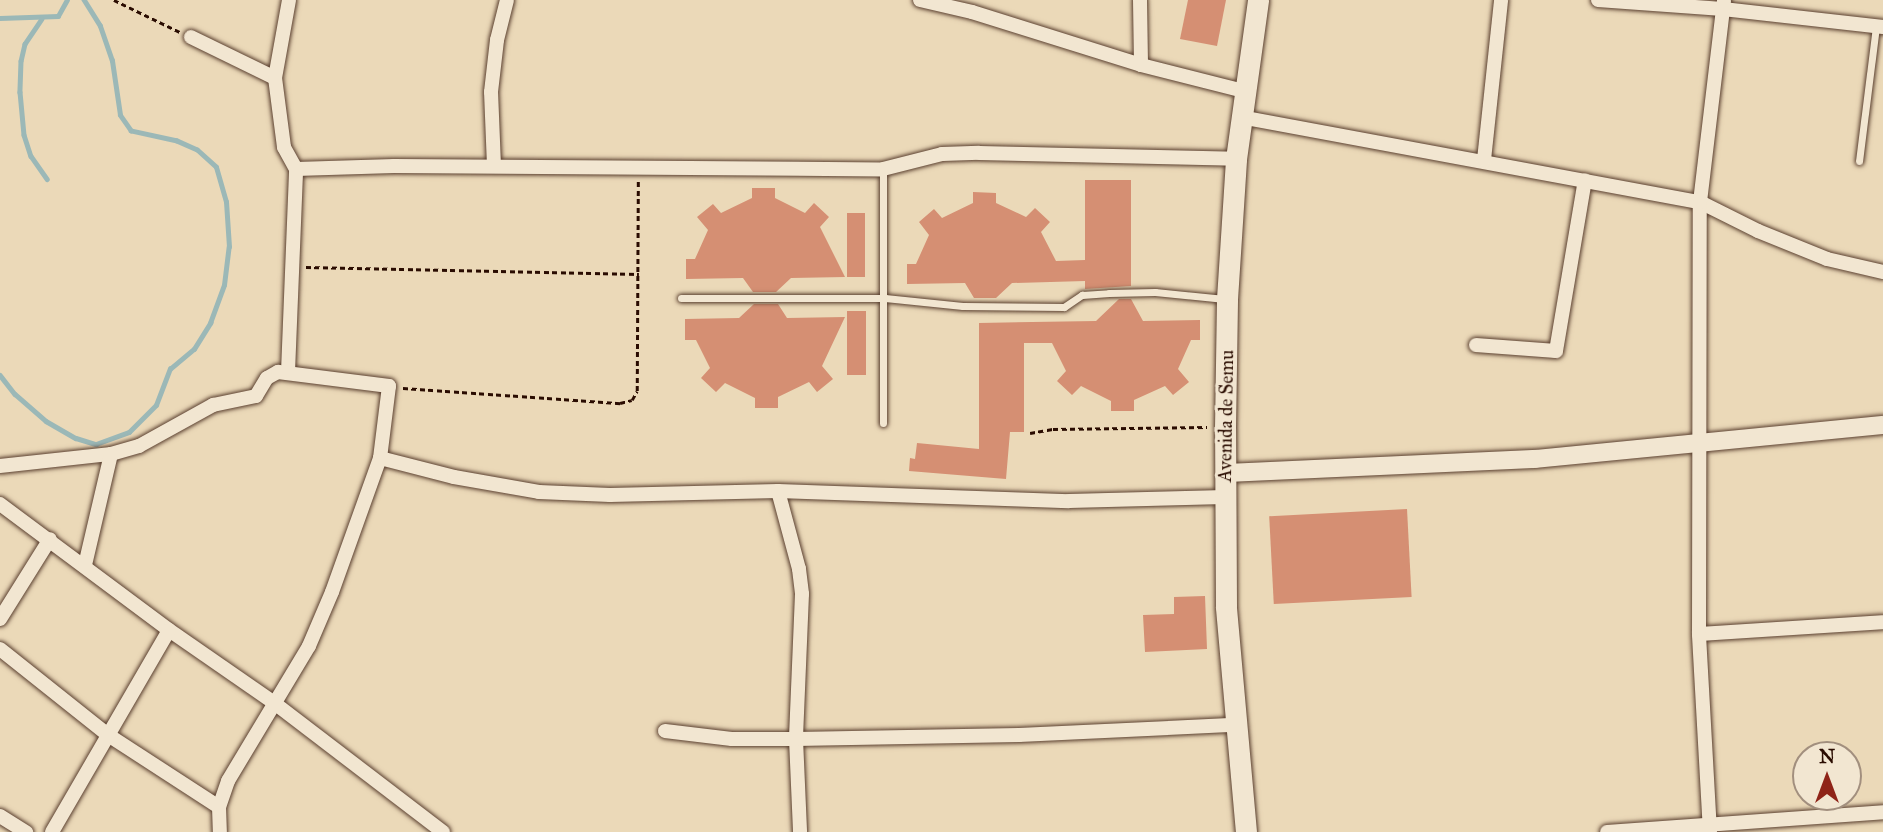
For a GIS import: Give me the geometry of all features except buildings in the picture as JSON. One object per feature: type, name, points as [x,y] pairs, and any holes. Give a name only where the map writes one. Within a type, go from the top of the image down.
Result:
[{"type":"main road","name":"Avenida de Semu","points":[[1246,832],[1226,606],[1225,428],[1227,299],[1240,117],[1258,0]]},
{"type":"street","points":[[288,372],[296,169],[284,147],[275,78],[289,0]]},
{"type":"street","points":[[494,166],[491,92],[497,40],[507,0]]},
{"type":"street","points":[[920,0],[972,12],[1141,65],[1244,91]]},
{"type":"street","points":[[1140,0],[1141,65]]},
{"type":"street","points":[[1484,160],[1501,0]]},
{"type":"street","points":[[1598,0],[1723,5],[1879,27]]},
{"type":"street","points":[[1709,829],[1699,634],[1700,202],[1723,5]]},
{"type":"street","points":[[191,37],[275,78]]},
{"type":"street","points":[[1240,117],[1700,202],[1758,231],[1827,260],[1883,272]]},
{"type":"street","points":[[296,169],[494,166],[883,169],[942,155],[979,153],[1237,159]]},
{"type":"street","points":[[1476,345],[1556,351],[1585,180]]},
{"type":"street","points":[[0,466],[111,454],[160,436],[213,405],[256,396],[272,374],[288,372],[389,386],[380,458],[332,592],[309,646],[228,781],[219,807],[220,832]]},
{"type":"street","points":[[1225,473],[1535,459],[1883,425]]},
{"type":"street","points":[[85,565],[111,454]]},
{"type":"street","points":[[380,458],[454,477],[539,492],[610,495],[778,491],[1069,501],[1225,497]]},
{"type":"street","points":[[778,491],[799,569],[802,594],[796,739],[800,832]]},
{"type":"street","points":[[0,504],[169,630],[273,702],[443,832]]},
{"type":"street","points":[[0,619],[50,539]]},
{"type":"street","points":[[1699,634],[1883,622]]},
{"type":"street","points":[[52,832],[169,630]]},
{"type":"street","points":[[0,649],[108,735],[219,807]]},
{"type":"street","points":[[666,731],[732,739],[796,739],[1019,735],[1235,725]]},
{"type":"street","points":[[1607,832],[1709,829],[1883,812]]},
{"type":"street","points":[[0,816],[26,832]]},
{"type":"lane","points":[[1859,161],[1879,27]]},
{"type":"lane","points":[[883,169],[883,423]]},
{"type":"lane","points":[[681,298],[885,299],[963,306],[1063,307],[1082,295],[1109,293],[1155,292],[1227,299]]},
{"type":"path","points":[[114,0],[191,37]]},
{"type":"path","points":[[389,386],[620,404],[632,400],[638,391],[638,168]]},
{"type":"path","points":[[293,267],[639,274]]},
{"type":"path","points":[[1030,433],[1065,428],[1225,428]]},
{"type":"waterway","points":[[0,18],[58,16],[67,0]]},
{"type":"waterway","points":[[0,375],[15,394],[46,421],[76,438],[96,444],[129,432],[156,405],[170,369],[194,349],[210,323],[224,285],[229,247],[226,202],[216,167],[197,150],[177,141],[131,131],[120,115],[112,61],[100,26],[84,0]]},
{"type":"waterway","points":[[42,19],[25,44],[21,61],[20,92],[24,135],[31,156],[47,179]]}]
